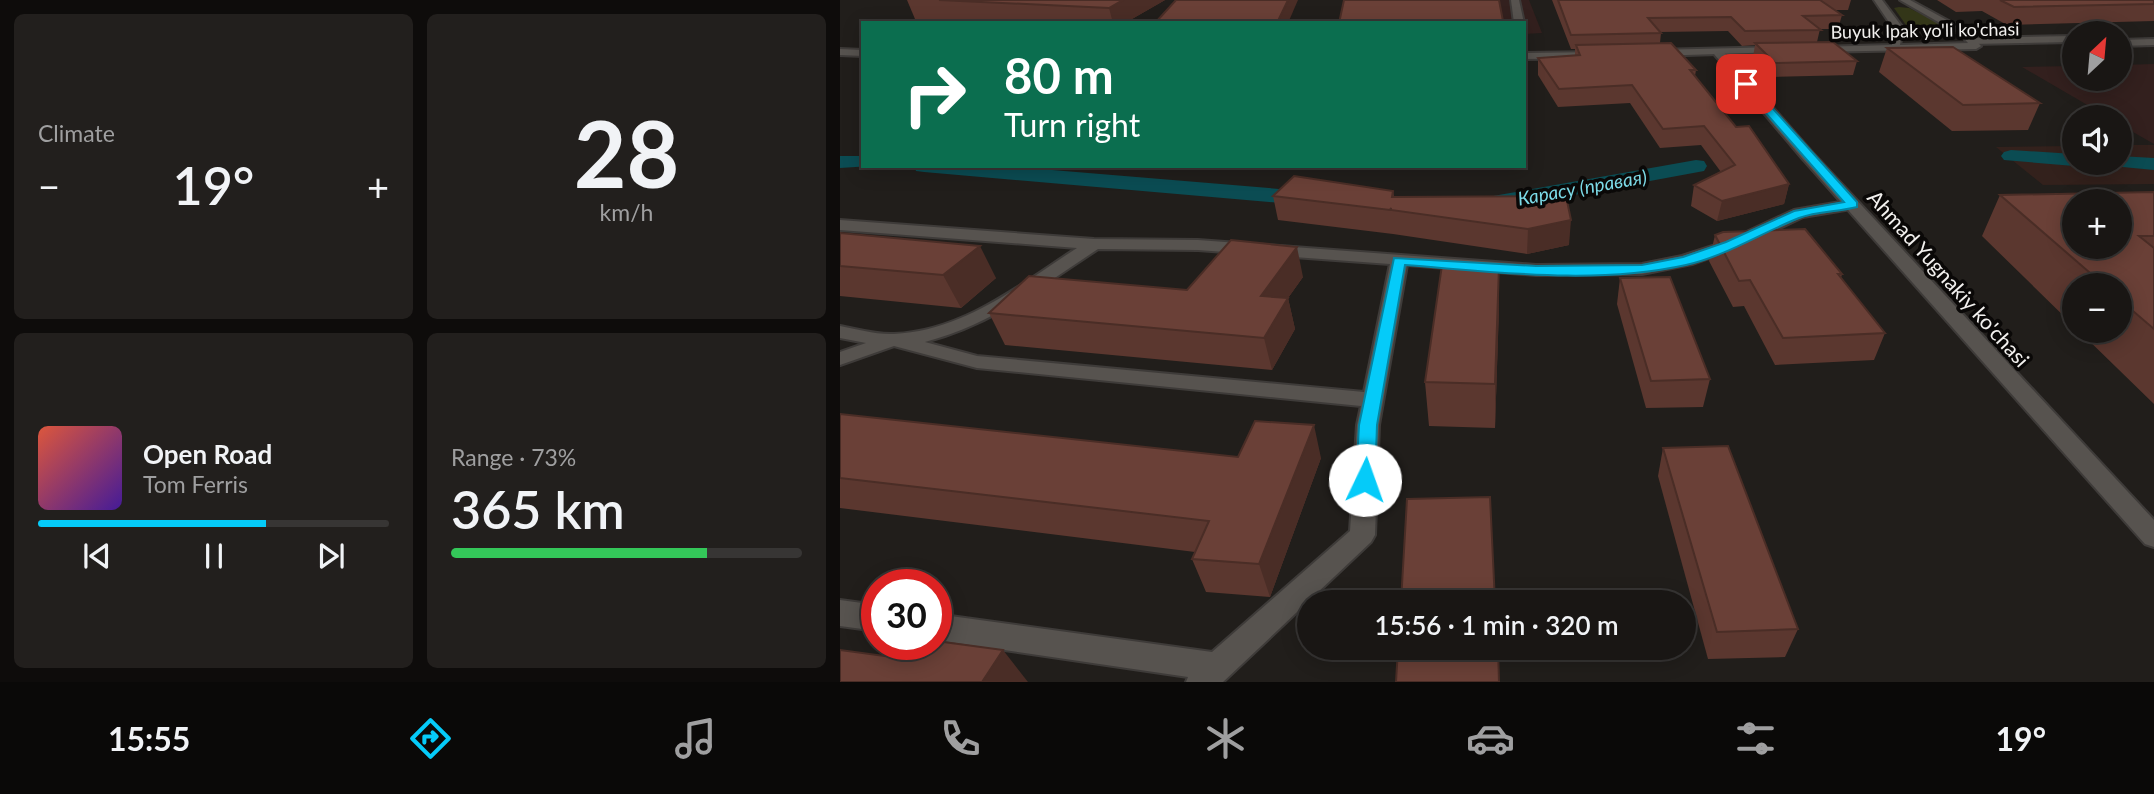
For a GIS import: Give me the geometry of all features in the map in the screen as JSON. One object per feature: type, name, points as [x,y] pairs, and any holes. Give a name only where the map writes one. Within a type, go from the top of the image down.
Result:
[{"type":"street","points":[[1515,0],[1519,21]]},
{"type":"street","points":[[1878,0],[1899,28],[1899,45]]},
{"type":"street","points":[[1904,0],[1964,33],[1974,43]]},
{"type":"street","points":[[2132,40],[2154,40]]},
{"type":"street","name":"Buyuk Ipak yo'li ko'chasi","points":[[1643,51],[2062,41]]},
{"type":"street","points":[[840,46],[861,47]]},
{"type":"street","name":"Ahmad Yugnakiy ko'chasi","points":[[1716,49],[1852,205],[2154,537]]},
{"type":"street","points":[[1526,51],[1610,52],[1526,56]]},
{"type":"street","points":[[840,52],[861,53]]},
{"type":"street","points":[[840,225],[1094,244],[1198,245],[1536,270],[1642,269],[1686,260],[1720,249],[1798,214],[1852,205]]},
{"type":"street","points":[[840,359],[892,340],[933,335],[966,325],[1094,244]]},
{"type":"street","points":[[952,629],[1209,674],[1362,535],[1368,425],[1399,261]]},
{"type":"street","points":[[840,332],[892,340],[977,362],[1373,400]]},
{"type":"street","points":[[840,613],[861,616]]},
{"type":"shaded area","points":[[1498,0],[1529,0],[1542,33],[1526,34],[1526,21],[1503,21]]},
{"type":"shaded area","points":[[2154,64],[2154,144],[2132,131],[2132,105],[2087,105],[2063,91],[2132,91],[2132,65]]},
{"type":"shaded area","points":[[2062,66],[2062,90],[2022,67]]},
{"type":"shaded area","points":[[2132,145],[2154,145],[2154,184],[2043,185],[1996,147],[2062,146],[2062,175],[2132,175]]},
{"type":"green space","points":[[1894,8],[1909,8],[1943,25],[1929,28],[1906,25]]},
{"type":"building","points":[[939,0],[1123,0],[1109,8]]},
{"type":"building","points":[[1176,0],[1288,0],[1278,21],[1157,21]]},
{"type":"building","points":[[1344,0],[1499,0],[1503,21],[1339,21]]},
{"type":"building","points":[[1558,0],[1820,0],[1842,15],[1803,16],[1821,30],[1745,31],[1731,17],[1648,18],[1661,33],[1571,35]]},
{"type":"building","points":[[2000,0],[2154,0],[2154,4],[2014,7]]},
{"type":"building","points":[[1833,42],[1857,61],[1775,63],[1755,43]]},
{"type":"building","points":[[1671,43],[1696,70],[1690,70],[1736,127],[1749,126],[1789,184],[1722,201],[1694,185],[1735,165],[1704,126],[1663,129],[1632,85],[1559,89],[1538,58],[1580,55],[1576,45]]},
{"type":"building","points":[[1953,47],[2040,103],[1963,105],[1887,48]]},
{"type":"building","points":[[1294,176],[1393,191],[1392,197],[1566,196],[1571,220],[1528,229],[1391,208],[1273,196]]},
{"type":"building","points":[[2132,192],[2154,192],[2154,236],[2139,236],[2154,248],[2154,329],[2132,310],[2132,273],[2090,273],[2074,259],[2132,259]]},
{"type":"building","points":[[2062,194],[2062,249],[2000,195]]},
{"type":"building","points":[[1805,229],[1885,333],[1783,338],[1750,280],[1739,281],[1715,235],[1723,232]]},
{"type":"building","points":[[840,233],[980,246],[943,275],[840,266]]},
{"type":"building","points":[[1231,240],[1297,247],[1261,296],[1288,298],[1264,338],[989,313],[1029,276],[1187,290]]},
{"type":"building","points":[[1442,265],[1499,266],[1495,384],[1425,382]]},
{"type":"building","points":[[1670,277],[1710,379],[1651,381],[1620,278]]},
{"type":"building","points":[[840,414],[1238,457],[1255,421],[1314,425],[1259,564],[1192,559],[1209,521],[840,478]]},
{"type":"building","points":[[1728,446],[1798,629],[1717,632],[1663,448]]},
{"type":"building","points":[[1490,497],[1494,590],[1402,590],[1407,499]]},
{"type":"building","points":[[952,643],[1003,650],[982,682],[840,682],[840,650],[861,653],[861,660],[952,660]]},
{"type":"building","points":[[1397,660],[1498,660],[1499,682],[1396,682]]},
{"type":"waterway","name":"Карасу (правая)","points":[[2011,156],[2062,159]]},
{"type":"waterway","name":"Карасу (правая)","points":[[840,162],[861,162]]},
{"type":"waterway","name":"Карасу (правая)","points":[[2132,163],[2154,164]]},
{"type":"waterway","name":"Карасу (правая)","points":[[1493,203],[1696,166]]},
{"type":"waterway","name":"Карасу (правая)","points":[[948,168],[1316,199]]},
{"type":"route","points":[[1365,480],[1368,425],[1399,261],[1536,270],[1642,269],[1686,260],[1731,245],[1798,214],[1852,205],[1746,84]]}]
